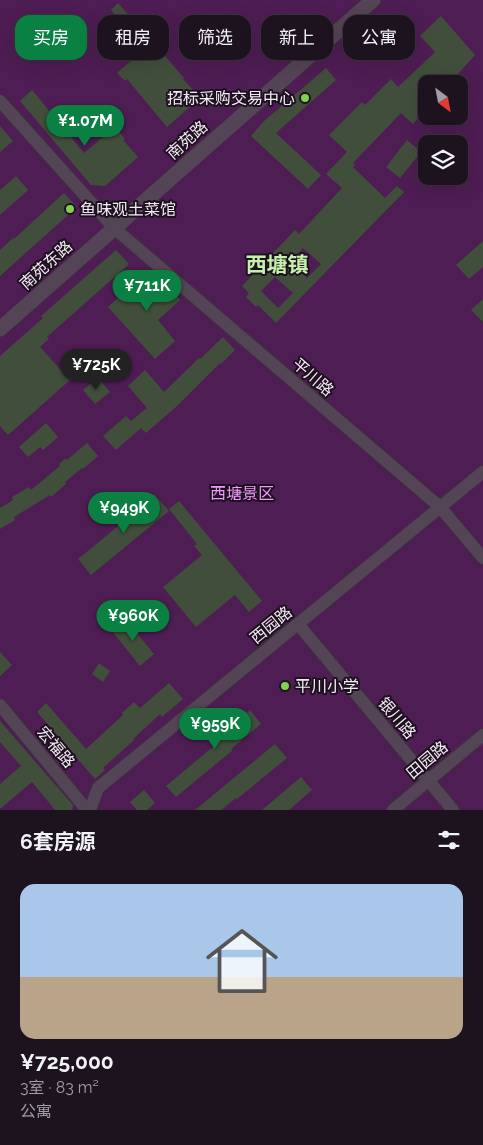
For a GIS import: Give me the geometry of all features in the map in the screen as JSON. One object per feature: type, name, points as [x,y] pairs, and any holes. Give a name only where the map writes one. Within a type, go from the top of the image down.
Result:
[{"type":"main road","name":"南苑路","points":[[111,224],[359,0]]},
{"type":"main road","name":"南苑路","points":[[111,224],[373,0]]},
{"type":"main road","name":"南苑东路","points":[[0,315],[111,224]]},
{"type":"main road","name":"南苑东路","points":[[0,329],[111,224]]},
{"type":"street","name":"平川路","points":[[0,101],[111,224],[440,507],[483,558]]},
{"type":"street","name":"西园路","points":[[88,810],[98,788],[483,472]]},
{"type":"street","name":"银川路","points":[[298,624],[453,810]]},
{"type":"street","name":"宏福路","points":[[0,705],[88,810]]},
{"type":"street","name":"田园路","points":[[393,810],[483,735]]},
{"type":"green space","name":"西塘景区","points":[[0,0],[483,0],[483,810],[0,810]]},
{"type":"building","points":[[118,3],[129,15],[116,15],[111,10]]},
{"type":"building","points":[[441,16],[475,55],[457,75],[418,75],[418,118],[413,124],[401,113],[353,163],[355,165],[353,167],[385,198],[397,186],[404,192],[276,323],[258,305],[256,307],[246,297],[249,293],[242,286],[295,230],[299,234],[342,188],[326,174],[347,152],[329,135],[362,102],[365,105],[391,79],[398,87],[435,52],[420,36]],"holes":[[[303,248],[321,264],[307,278],[290,262]],[[275,277],[293,293],[278,308],[261,291]]]},
{"type":"building","points":[[132,60],[168,60],[200,98],[167,127],[127,79],[125,81],[117,73]]},
{"type":"building","points":[[326,68],[336,80],[276,133],[321,175],[308,189],[251,136],[263,122]]},
{"type":"building","points":[[32,90],[84,153],[115,127],[125,139],[123,140],[138,157],[105,186],[91,185],[20,101]]},
{"type":"building","points":[[0,126],[13,141],[0,152]]},
{"type":"building","points":[[407,140],[418,149],[418,156],[400,178],[386,167]]},
{"type":"building","points":[[16,176],[28,190],[0,215],[0,190]]},
{"type":"building","points":[[64,193],[77,207],[0,276],[0,250]]},
{"type":"building","points":[[483,241],[483,267],[469,279],[456,265]]},
{"type":"building","points":[[116,250],[129,264],[47,337],[49,339],[40,347],[70,380],[8,435],[0,426],[0,356],[43,318],[41,316]]},
{"type":"building","points":[[146,272],[166,283],[180,300],[158,320],[175,341],[155,359],[108,307]]},
{"type":"building","points":[[483,299],[483,322],[471,310]]},
{"type":"building","points":[[223,337],[235,350],[146,433],[141,428],[116,450],[103,436],[126,416],[131,421],[147,408],[128,386],[145,370],[164,392]]},
{"type":"building","points":[[98,378],[110,392],[95,404],[83,390]]},
{"type":"building","points":[[46,423],[58,437],[43,450],[40,447],[28,457],[19,447]]},
{"type":"building","points":[[87,443],[98,456],[65,482],[66,484],[51,497],[50,495],[14,517],[15,520],[0,529],[0,508],[13,500],[12,497],[29,487],[31,490],[60,466],[59,464],[66,458],[67,460]]},
{"type":"building","points":[[154,494],[169,511],[91,575],[78,559]]},
{"type":"building","points":[[179,501],[262,601],[249,612],[235,595],[196,627],[163,587],[202,555],[194,546],[197,544],[169,509]]},
{"type":"building","points":[[125,619],[154,654],[140,666],[111,630]]},
{"type":"building","points":[[0,652],[12,665],[0,676]]},
{"type":"building","points":[[99,663],[110,671],[103,682],[92,674]]},
{"type":"building","points":[[169,683],[183,699],[162,717],[160,714],[103,768],[105,770],[95,779],[37,712],[46,703],[86,749],[123,715],[122,713],[134,702],[140,708]]},
{"type":"building","points":[[250,710],[261,724],[176,797],[166,786],[220,741],[204,722],[214,712],[229,730],[245,718],[244,715]]},
{"type":"building","points":[[0,721],[73,805],[72,810],[55,810],[32,782],[0,809],[0,784],[21,766],[0,742]]},
{"type":"building","points":[[275,744],[287,758],[221,810],[195,810]]},
{"type":"building","points":[[301,777],[312,790],[289,810],[262,810]]},
{"type":"building","points":[[144,790],[155,803],[147,810],[137,810],[130,802]]},
{"type":"place","name":"招标采购交易中心","points":[[305,98]]},
{"type":"place","name":"鱼味观土菜馆","points":[[70,209]]},
{"type":"place","name":"平川小学","points":[[285,686]]},
{"type":"district","name":"西塘镇","points":[[277,264]]}]
